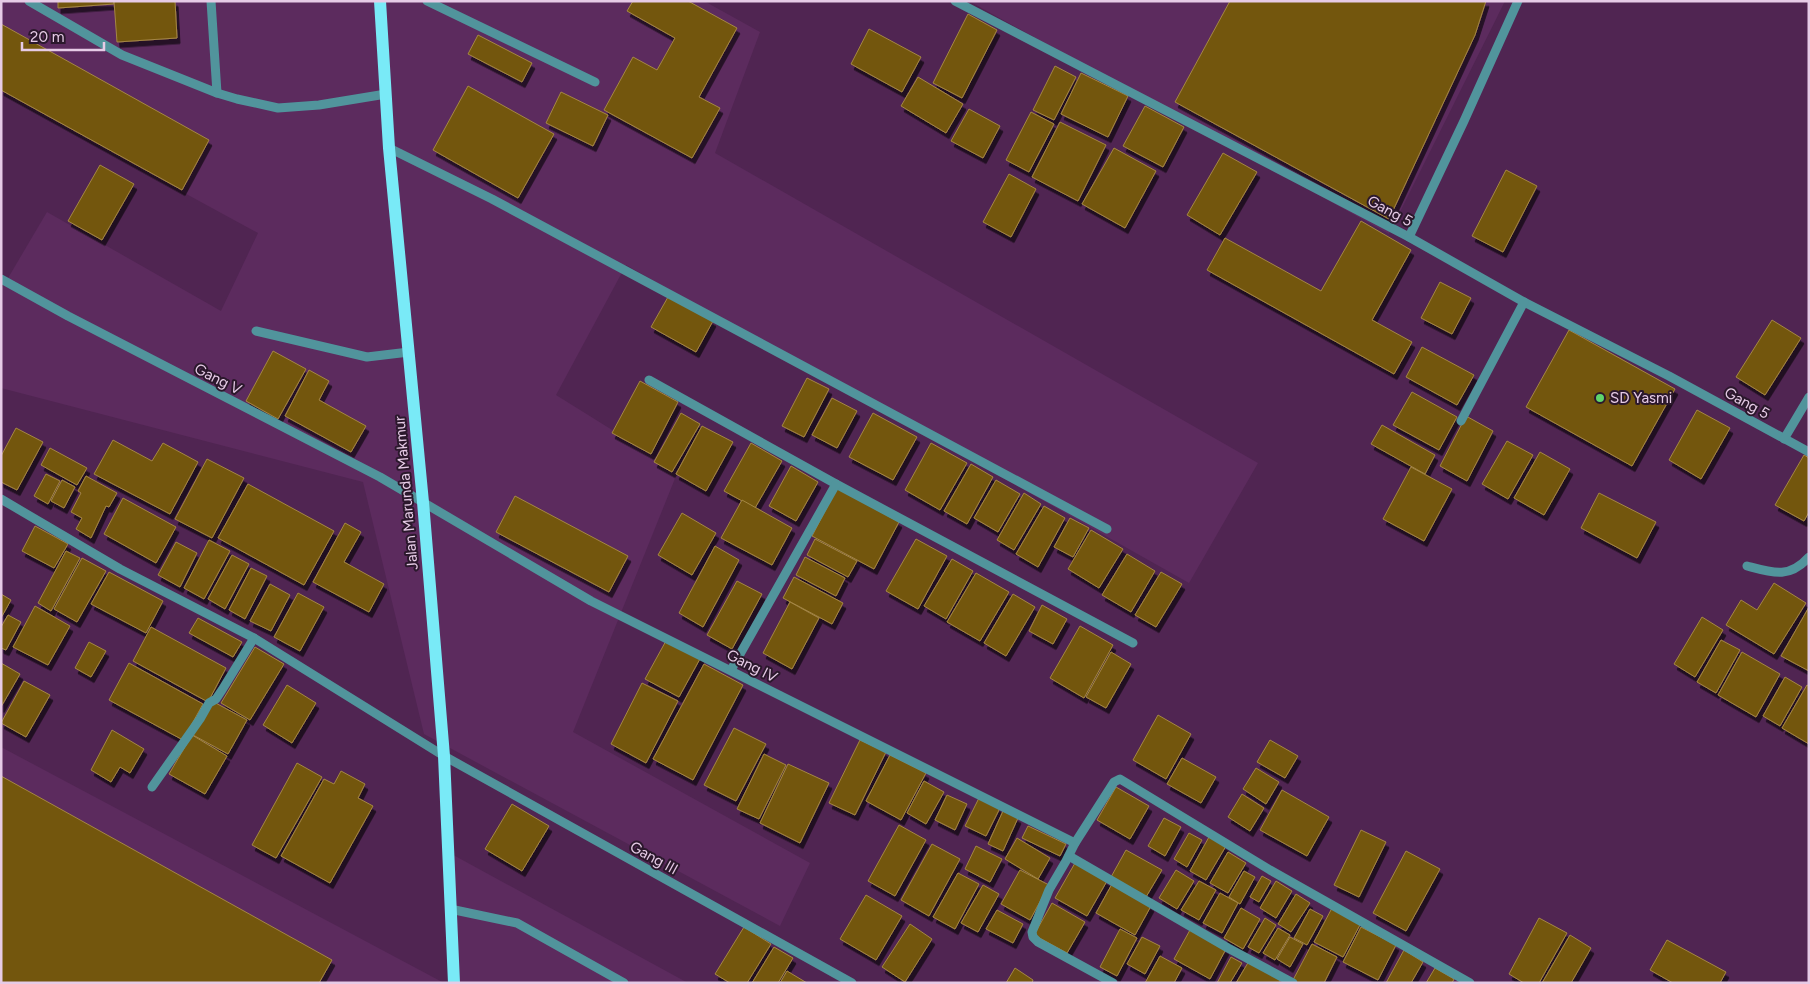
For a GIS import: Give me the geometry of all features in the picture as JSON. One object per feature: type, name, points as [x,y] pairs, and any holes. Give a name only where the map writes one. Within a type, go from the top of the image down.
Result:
[{"type":"main road","name":"Jalan Marunda Makmur","points":[[380,1],[389,148],[424,502],[444,756],[454,983]]},
{"type":"street","points":[[29,1],[122,55],[216,93],[278,108],[319,105],[386,94]]},
{"type":"street","points":[[210,1],[216,93]]},
{"type":"street","points":[[426,1],[595,82]]},
{"type":"street","name":"Gang 5","points":[[955,1],[1409,237],[1524,302],[1669,376],[1809,452]]},
{"type":"street","points":[[1409,237],[1464,122],[1518,1]]},
{"type":"street","points":[[389,148],[492,199],[1107,529]]},
{"type":"street","name":"Gang V","points":[[1,279],[424,502]]},
{"type":"street","points":[[1461,421],[1524,302]]},
{"type":"street","points":[[256,331],[367,358],[409,352]]},
{"type":"street","points":[[649,380],[836,484],[1133,642]]},
{"type":"street","points":[[1784,439],[1809,397]]},
{"type":"street","points":[[731,670],[836,484]]},
{"type":"street","name":"Gang III","points":[[1,500],[120,568],[254,638],[444,756],[852,983]]},
{"type":"street","name":"Gang IV","points":[[424,502],[592,601],[1075,844]]},
{"type":"street","points":[[1747,566],[1772,572],[1788,572],[1809,557]]},
{"type":"street","points":[[152,787],[200,719],[209,703],[216,699],[254,638]]},
{"type":"street","points":[[1113,983],[1033,938],[1032,932],[1049,890],[1075,844],[1114,782],[1120,779],[1270,870],[1470,983]]},
{"type":"street","points":[[1069,856],[1228,948],[1293,983]]},
{"type":"street","points":[[450,909],[517,923],[624,983]]},
{"type":"shaded area","points":[[1,1],[704,1],[760,32],[715,153],[1258,463],[1189,583],[626,265],[556,395],[678,471],[573,732],[810,863],[780,926],[424,734],[363,482],[1,388],[1,290],[47,212],[221,311],[258,233],[1,93]]},
{"type":"shaded area","points":[[969,1],[1505,1],[1389,234]]},
{"type":"shaded area","points":[[1,747],[444,983],[1,983]]},
{"type":"shaded area","points":[[446,851],[688,983],[448,983]]},
{"type":"building","points":[[58,1],[114,1],[114,4],[58,8]]},
{"type":"building","points":[[114,1],[175,1],[177,38],[117,42]]},
{"type":"building","points":[[633,1],[688,1],[737,28],[699,97],[720,108],[692,158],[604,110],[633,57],[657,70],[675,38],[627,11]]},
{"type":"building","points":[[1230,1],[1486,1],[1475,35],[1389,219],[1175,102]]},
{"type":"building","points":[[968,14],[997,30],[962,98],[933,83]]},
{"type":"building","points":[[1,24],[209,140],[182,190],[1,90]]},
{"type":"building","points":[[869,29],[921,57],[902,92],[851,64]]},
{"type":"building","points":[[478,35],[532,63],[522,82],[468,54]]},
{"type":"building","points":[[1055,66],[1076,77],[1054,120],[1033,110]]},
{"type":"building","points":[[1081,73],[1128,96],[1108,137],[1061,114]]},
{"type":"building","points":[[918,77],[963,104],[946,133],[901,106]]},
{"type":"building","points":[[468,86],[554,134],[518,198],[433,150]]},
{"type":"building","points":[[561,92],[608,115],[593,146],[546,123]]},
{"type":"building","points":[[1145,106],[1184,127],[1163,167],[1123,146]]},
{"type":"building","points":[[969,109],[1000,126],[983,158],[951,141]]},
{"type":"building","points":[[1031,112],[1054,124],[1029,172],[1006,160]]},
{"type":"building","points":[[1060,122],[1106,145],[1078,201],[1032,177]]},
{"type":"building","points":[[1114,148],[1156,171],[1125,228],[1082,204]]},
{"type":"building","points":[[1223,153],[1257,172],[1220,235],[1187,215]]},
{"type":"building","points":[[100,165],[134,184],[102,240],[68,221]]},
{"type":"building","points":[[1506,170],[1537,186],[1503,252],[1472,236]]},
{"type":"building","points":[[1009,174],[1036,189],[1011,237],[983,222]]},
{"type":"building","points":[[1361,221],[1411,250],[1372,320],[1412,342],[1394,374],[1207,270],[1225,238],[1321,291]]},
{"type":"building","points":[[1440,282],[1471,298],[1452,334],[1421,318]]},
{"type":"building","points":[[668,297],[713,321],[696,352],[651,327]]},
{"type":"building","points":[[1772,320],[1801,338],[1765,395],[1736,377]]},
{"type":"building","name":"SD Yasmi","points":[[1569,330],[1675,389],[1632,466],[1526,407]]},
{"type":"building","points":[[1422,347],[1474,375],[1457,405],[1406,377]]},
{"type":"building","points":[[273,351],[306,369],[278,419],[246,401]]},
{"type":"building","points":[[309,370],[329,381],[319,400],[366,426],[351,452],[285,416]]},
{"type":"building","points":[[807,378],[829,389],[804,437],[782,426]]},
{"type":"building","points":[[640,381],[678,402],[651,454],[612,433]]},
{"type":"building","points":[[1412,392],[1457,417],[1439,450],[1393,425]]},
{"type":"building","points":[[832,398],[857,411],[837,448],[812,435]]},
{"type":"building","points":[[1697,410],[1730,428],[1701,479],[1669,460]]},
{"type":"building","points":[[681,413],[700,424],[672,472],[654,462]]},
{"type":"building","points":[[873,413],[917,437],[893,480],[849,457]]},
{"type":"building","points":[[1466,416],[1493,431],[1467,481],[1440,466]]},
{"type":"building","points":[[1382,425],[1435,455],[1425,474],[1371,444]]},
{"type":"building","points":[[702,426],[733,442],[706,491],[676,474]]},
{"type":"building","points":[[16,428],[43,442],[17,490],[1,482],[1,456]]},
{"type":"building","points":[[113,440],[152,461],[163,443],[198,462],[170,514],[94,474]]},
{"type":"building","points":[[1507,441],[1533,455],[1508,499],[1482,484]]},
{"type":"building","points":[[751,443],[782,461],[755,508],[724,491]]},
{"type":"building","points":[[931,443],[967,463],[940,510],[905,490]]},
{"type":"building","points":[[50,448],[87,468],[77,485],[41,465]]},
{"type":"building","points":[[1540,452],[1570,469],[1544,515],[1514,498]]},
{"type":"building","points":[[1804,455],[1809,458],[1809,512],[1804,521],[1775,505]]},
{"type":"building","points":[[207,459],[244,478],[212,538],[175,519]]},
{"type":"building","points":[[971,464],[993,477],[967,524],[944,511]]},
{"type":"building","points":[[791,466],[818,482],[796,521],[769,506]]},
{"type":"building","points":[[1411,467],[1452,489],[1424,541],[1383,519]]},
{"type":"building","points":[[46,474],[60,481],[48,504],[34,496]]},
{"type":"building","points":[[86,476],[117,493],[109,507],[106,506],[91,538],[76,529],[82,518],[71,512],[81,493],[78,491]]},
{"type":"building","points":[[62,480],[75,487],[64,508],[51,501]]},
{"type":"building","points":[[996,480],[1020,494],[998,532],[974,518]]},
{"type":"building","points":[[248,484],[334,531],[304,585],[218,538]]},
{"type":"building","points":[[837,488],[899,522],[874,569],[812,536]]},
{"type":"building","points":[[1024,493],[1041,504],[1014,550],[997,540]]},
{"type":"building","points":[[1599,493],[1656,522],[1637,558],[1581,528]]},
{"type":"building","points":[[515,496],[628,556],[609,592],[496,532]]},
{"type":"building","points":[[123,498],[176,527],[156,563],[104,534]]},
{"type":"building","points":[[742,500],[792,528],[772,565],[721,538]]},
{"type":"building","points":[[1044,506],[1065,518],[1038,567],[1016,554]]},
{"type":"building","points":[[682,513],[716,533],[692,575],[658,555]]},
{"type":"building","points":[[1070,518],[1089,528],[1073,557],[1054,547]]},
{"type":"building","points":[[345,523],[361,532],[344,562],[384,584],[369,612],[313,582]]},
{"type":"building","points":[[35,526],[68,544],[54,568],[22,551]]},
{"type":"building","points":[[1091,530],[1123,549],[1099,588],[1068,569]]},
{"type":"building","points":[[815,539],[857,561],[848,577],[807,555]]},
{"type":"building","points":[[916,539],[947,556],[918,609],[886,591]]},
{"type":"building","points":[[209,540],[230,551],[204,599],[184,588]]},
{"type":"building","points":[[176,542],[197,553],[180,587],[158,575]]},
{"type":"building","points":[[715,546],[739,560],[703,627],[679,613]]},
{"type":"building","points":[[66,551],[80,558],[51,611],[38,603]]},
{"type":"building","points":[[1127,554],[1155,571],[1131,612],[1102,595]]},
{"type":"building","points":[[232,555],[249,564],[225,609],[208,599]]},
{"type":"building","points":[[805,557],[845,578],[836,596],[796,575]]},
{"type":"building","points":[[82,558],[106,571],[77,622],[54,609]]},
{"type":"building","points":[[952,559],[973,571],[946,619],[924,606]]},
{"type":"building","points":[[251,568],[267,576],[245,619],[229,610]]},
{"type":"building","points":[[109,572],[163,601],[146,633],[91,604]]},
{"type":"building","points":[[1161,572],[1182,584],[1156,627],[1135,615]]},
{"type":"building","points":[[976,573],[1009,592],[980,641],[947,622]]},
{"type":"building","points":[[794,577],[843,603],[832,624],[783,598]]},
{"type":"building","points":[[737,581],[762,594],[732,649],[707,635]]},
{"type":"building","points":[[1774,583],[1806,603],[1774,654],[1726,625],[1741,600],[1757,610]]},
{"type":"building","points":[[270,584],[290,595],[271,631],[250,621]]},
{"type":"building","points":[[298,593],[324,607],[300,651],[274,637]]},
{"type":"building","points":[[1,594],[11,600],[1,618]]},
{"type":"building","points":[[1013,594],[1035,607],[1006,656],[984,643]]},
{"type":"building","points":[[790,602],[819,618],[792,669],[763,653]]},
{"type":"building","points":[[1042,605],[1067,619],[1053,644],[1029,631]]},
{"type":"building","points":[[35,606],[70,626],[48,665],[13,647]]},
{"type":"building","points":[[1809,607],[1809,671],[1781,656]]},
{"type":"building","points":[[8,615],[21,622],[6,650],[1,648],[1,627]]},
{"type":"building","points":[[1702,617],[1723,630],[1695,677],[1674,664]]},
{"type":"building","points":[[198,618],[242,642],[233,657],[189,633]]},
{"type":"building","points":[[1080,626],[1113,645],[1084,698],[1050,678]]},
{"type":"building","points":[[151,627],[226,668],[208,702],[133,661]]},
{"type":"building","points":[[667,639],[701,657],[679,697],[645,679]]},
{"type":"building","points":[[1721,640],[1740,650],[1716,693],[1697,682]]},
{"type":"building","points":[[89,642],[106,651],[91,677],[75,668]]},
{"type":"building","points":[[255,647],[284,664],[250,720],[221,703]]},
{"type":"building","points":[[1111,652],[1131,664],[1106,708],[1086,697]]},
{"type":"building","points":[[1742,652],[1780,674],[1756,717],[1718,695]]},
{"type":"building","points":[[1,663],[20,674],[1,707]]},
{"type":"building","points":[[129,663],[203,704],[183,740],[109,700]]},
{"type":"building","points":[[704,664],[743,685],[693,780],[653,759]]},
{"type":"building","points":[[1785,677],[1802,687],[1780,726],[1763,716]]},
{"type":"building","points":[[24,681],[50,695],[26,737],[1,723]]},
{"type":"building","points":[[642,683],[678,701],[646,763],[611,744]]},
{"type":"building","points":[[287,685],[316,703],[292,743],[263,725]]},
{"type":"building","points":[[1807,685],[1809,686],[1809,744],[1782,728]]},
{"type":"building","points":[[212,701],[247,720],[228,754],[193,735]]},
{"type":"building","points":[[1158,715],[1191,734],[1166,779],[1133,760]]},
{"type":"building","points":[[734,728],[766,744],[736,801],[704,785]]},
{"type":"building","points":[[112,730],[144,749],[130,773],[120,767],[111,782],[91,770]]},
{"type":"building","points":[[192,735],[227,756],[205,794],[169,774]]},
{"type":"building","points":[[860,740],[886,752],[855,815],[829,803]]},
{"type":"building","points":[[1270,740],[1298,756],[1285,778],[1257,762]]},
{"type":"building","points":[[764,754],[786,765],[759,819],[737,809]]},
{"type":"building","points":[[890,755],[926,773],[901,820],[866,801]]},
{"type":"building","points":[[1182,758],[1216,777],[1201,803],[1167,784]]},
{"type":"building","points":[[297,763],[322,777],[276,858],[252,845]]},
{"type":"building","points":[[788,764],[829,783],[800,843],[760,823]]},
{"type":"building","points":[[1256,768],[1279,782],[1266,804],[1243,789]]},
{"type":"building","points":[[341,771],[365,784],[358,798],[373,806],[330,883],[281,856],[324,779],[334,784]]},
{"type":"building","points":[[1,776],[332,960],[319,983],[1,983]]},
{"type":"building","points":[[924,781],[944,792],[926,824],[907,813]]},
{"type":"building","points":[[1116,787],[1149,806],[1130,839],[1097,820]]},
{"type":"building","points":[[1282,790],[1329,817],[1307,856],[1260,830]]},
{"type":"building","points":[[1242,794],[1264,808],[1250,831],[1228,817]]},
{"type":"building","points":[[947,795],[967,804],[955,830],[935,820]]},
{"type":"building","points":[[979,798],[1000,808],[986,836],[965,826]]},
{"type":"building","points":[[512,804],[549,826],[522,871],[485,849]]},
{"type":"building","points":[[1003,811],[1018,818],[1003,851],[988,844]]},
{"type":"building","points":[[1164,818],[1181,827],[1165,856],[1148,846]]},
{"type":"building","points":[[899,825],[926,840],[895,896],[868,881]]},
{"type":"building","points":[[1028,826],[1066,844],[1060,856],[1022,838]]},
{"type":"building","points":[[1361,830],[1386,842],[1359,897],[1334,885]]},
{"type":"building","points":[[1189,833],[1202,840],[1187,867],[1174,859]]},
{"type":"building","points":[[1209,837],[1226,846],[1206,880],[1190,871]]},
{"type":"building","points":[[1017,838],[1050,858],[1038,879],[1005,859]]},
{"type":"building","points":[[932,844],[960,859],[929,916],[901,900]]},
{"type":"building","points":[[976,846],[1002,859],[990,882],[965,869]]},
{"type":"building","points":[[1126,850],[1162,870],[1146,897],[1111,877]]},
{"type":"building","points":[[1406,851],[1440,869],[1406,931],[1373,913]]},
{"type":"building","points":[[1228,852],[1246,863],[1228,893],[1210,883]]},
{"type":"building","points":[[1075,863],[1107,881],[1087,916],[1055,898]]},
{"type":"building","points":[[1020,870],[1049,885],[1030,920],[1001,904]]},
{"type":"building","points":[[1176,870],[1194,881],[1177,909],[1159,898]]},
{"type":"building","points":[[1244,871],[1255,877],[1240,904],[1229,897]]},
{"type":"building","points":[[958,873],[979,884],[955,929],[933,917]]},
{"type":"building","points":[[1262,876],[1271,881],[1259,902],[1250,897]]},
{"type":"building","points":[[1199,881],[1216,890],[1199,920],[1181,910]]},
{"type":"building","points":[[1276,881],[1292,891],[1276,918],[1260,908]]},
{"type":"building","points":[[1112,884],[1151,906],[1135,935],[1096,913]]},
{"type":"building","points":[[983,885],[999,894],[978,932],[961,923]]},
{"type":"building","points":[[1220,893],[1238,903],[1222,933],[1203,923]]},
{"type":"building","points":[[1296,894],[1310,903],[1291,932],[1278,924]]},
{"type":"building","points":[[866,895],[902,916],[876,960],[840,939]]},
{"type":"building","points":[[1052,903],[1085,922],[1067,953],[1034,935]]},
{"type":"building","points":[[1241,908],[1260,919],[1243,949],[1224,938]]},
{"type":"building","points":[[1332,908],[1361,923],[1343,957],[1314,942]]},
{"type":"building","points":[[1310,909],[1323,916],[1307,945],[1294,938]]},
{"type":"building","points":[[997,910],[1023,924],[1013,943],[986,929]]},
{"type":"building","points":[[1265,918],[1276,925],[1259,953],[1248,947]]},
{"type":"building","points":[[1539,918],[1567,933],[1539,983],[1524,983],[1509,974]]},
{"type":"building","points":[[910,924],[932,939],[905,982],[882,967]]},
{"type":"building","points":[[744,927],[771,944],[747,983],[730,983],[715,974]]},
{"type":"building","points":[[1361,927],[1396,945],[1378,980],[1343,962]]},
{"type":"building","points":[[1278,928],[1290,935],[1275,960],[1263,953]]},
{"type":"building","points":[[1120,929],[1137,938],[1117,976],[1100,967]]},
{"type":"building","points":[[1190,930],[1226,949],[1210,979],[1174,959]]},
{"type":"building","points":[[1570,935],[1591,948],[1571,983],[1542,983]]},
{"type":"building","points":[[1142,937],[1160,946],[1145,974],[1127,964]]},
{"type":"building","points":[[1290,937],[1303,944],[1290,967],[1277,959]]},
{"type":"building","points":[[1667,940],[1726,972],[1720,983],[1673,983],[1650,970]]},
{"type":"building","points":[[1312,944],[1337,957],[1324,983],[1298,983],[1293,980]]},
{"type":"building","points":[[774,947],[793,958],[778,983],[752,983]]},
{"type":"building","points":[[1404,950],[1423,962],[1411,983],[1386,983]]},
{"type":"building","points":[[1160,956],[1182,968],[1174,983],[1145,983]]},
{"type":"building","points":[[1231,957],[1242,963],[1230,983],[1217,983]]},
{"type":"building","points":[[1249,961],[1281,980],[1279,983],[1236,983]]},
{"type":"building","points":[[1015,968],[1033,980],[1032,983],[1006,983]]},
{"type":"building","points":[[1435,968],[1454,979],[1452,983],[1426,983]]},
{"type":"building","points":[[787,971],[807,983],[780,983]]},
{"type":"place","name":"SD Yasmi","points":[[1600,398]]}]
